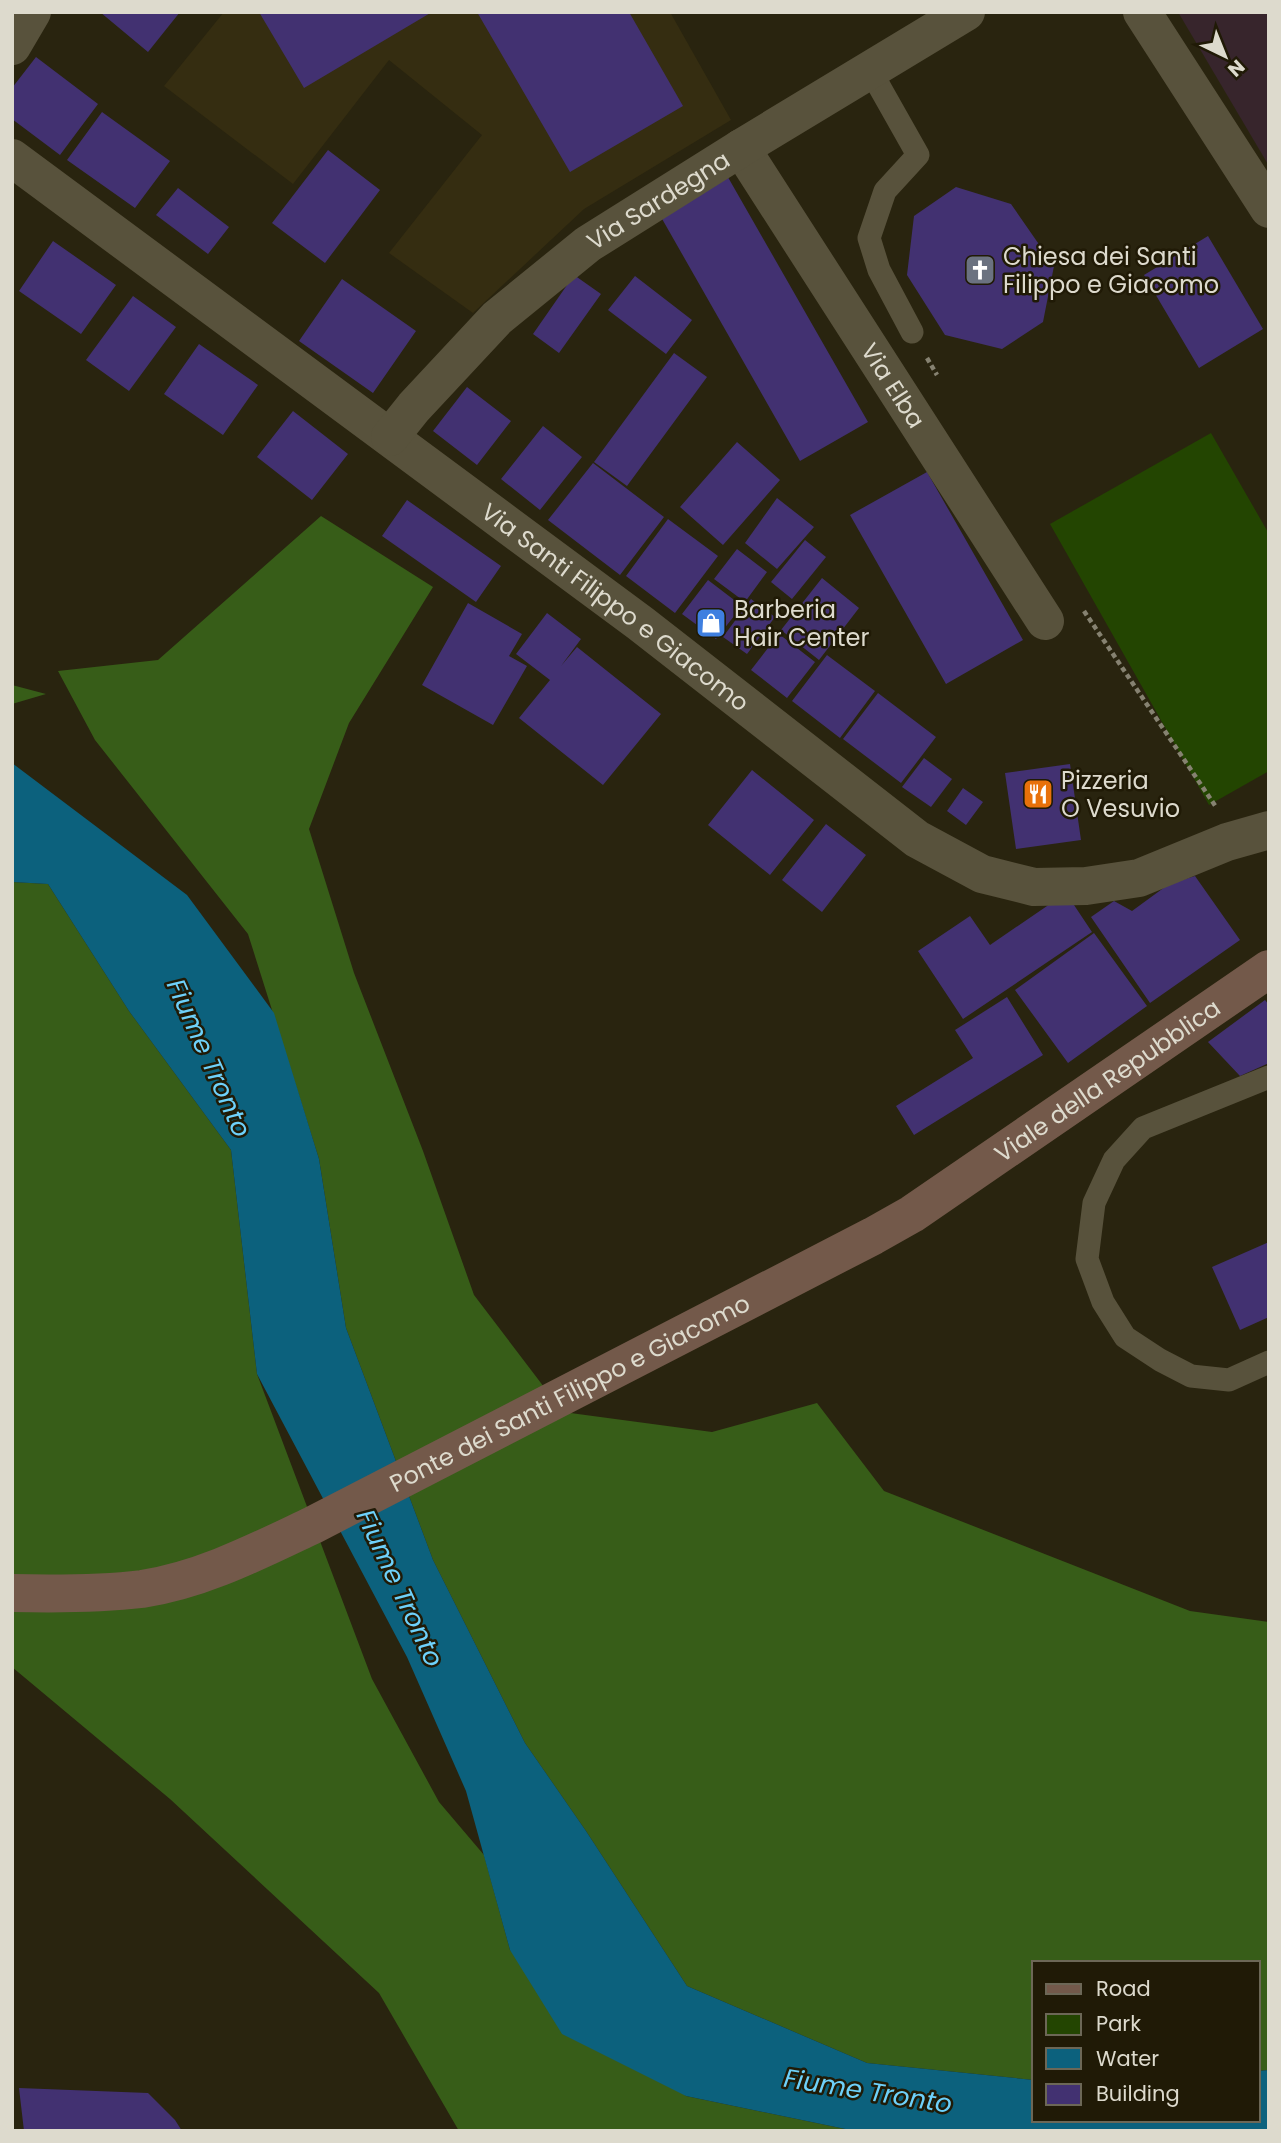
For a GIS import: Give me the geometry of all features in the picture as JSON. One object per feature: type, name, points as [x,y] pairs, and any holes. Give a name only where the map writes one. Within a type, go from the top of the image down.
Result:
[{"type":"street","points":[[12,46],[32,12]]},
{"type":"street","name":"Via Sardegna","points":[[390,437],[496,317],[589,244],[966,12]]},
{"type":"street","points":[[1142,12],[1269,209]]},
{"type":"street","name":"Via Elba","points":[[741,148],[1045,621]]},
{"type":"street","name":"Via Santi Filippo e Giacomo","points":[[12,158],[639,623],[917,839],[982,874],[1034,887],[1099,884],[1139,878],[1227,842],[1269,830]]},
{"type":"street","name":"Viale della Repubblica","points":[[946,1191],[1269,969]]},
{"type":"street","name":"Ponte dei Santi Filippo e Giacomo","points":[[12,1593],[70,1594],[143,1588],[197,1576],[248,1556],[873,1236],[946,1191]]},
{"type":"lane","points":[[870,70],[918,155],[885,191],[869,238],[879,270],[912,332]]},
{"type":"lane","points":[[1269,1077],[1143,1128],[1114,1160],[1094,1203],[1087,1259],[1103,1302],[1125,1337],[1160,1360],[1191,1376],[1229,1380],[1269,1362]]},
{"type":"shaded area","points":[[224,12],[670,12],[731,120],[584,209],[473,313],[389,253],[482,135],[389,60],[293,184],[164,86]]},
{"type":"shaded area","points":[[1178,12],[1269,12],[1269,166]]},
{"type":"green space","points":[[1211,433],[1269,534],[1269,771],[1209,805],[1050,524]]},
{"type":"green space","points":[[321,516],[433,587],[349,723],[309,829],[354,973],[423,1151],[474,1295],[563,1412],[712,1432],[817,1403],[884,1491],[1190,1611],[1269,1622],[1269,2070],[1260,2071],[1260,1961],[1032,1961],[1032,2080],[867,2063],[687,1986],[525,1743],[433,1560],[346,1328],[319,1159],[248,934],[95,740],[58,671],[158,660]]},
{"type":"green space","points":[[12,685],[46,694],[12,704]]},
{"type":"green space","points":[[12,882],[48,884],[129,1011],[231,1150],[257,1374],[372,1679],[439,1802],[484,1855],[510,1950],[686,2096],[855,2131],[459,2131],[379,1993],[170,1799],[12,1667]]},
{"type":"water","name":"Fiume Tronto","points":[[12,763],[187,895],[274,1013],[319,1159],[346,1328],[433,1560],[525,1743],[687,1986],[867,2063],[1032,2080],[1032,2122],[1260,2122],[1260,2071],[1269,2070],[1269,2131],[855,2131],[686,2096],[562,2034],[510,1950],[466,1791],[407,1657],[257,1374],[231,1150],[129,1011],[48,884],[12,882]]},
{"type":"building","points":[[100,12],[180,12],[148,52]]},
{"type":"building","points":[[259,12],[432,12],[304,88]]},
{"type":"building","points":[[477,12],[629,12],[683,106],[570,172]]},
{"type":"building","points":[[36,57],[98,104],[60,155],[12,119],[12,88]]},
{"type":"building","points":[[102,112],[170,161],[135,208],[67,160]]},
{"type":"building","points":[[328,150],[380,190],[325,263],[272,223]]},
{"type":"building","points":[[725,172],[868,422],[800,461],[657,210]]},
{"type":"building","name":"Chiesa dei Santi Filippo e Giacomo","points":[[956,187],[1011,204],[1054,266],[1043,322],[1002,349],[945,335],[907,275],[914,216]]},
{"type":"building","points":[[178,188],[229,227],[208,254],[156,215]]},
{"type":"building","points":[[1208,236],[1263,329],[1199,368],[1144,275]]},
{"type":"building","points":[[53,241],[116,285],[81,334],[19,291]]},
{"type":"building","points":[[574,275],[601,294],[559,353],[533,334]]},
{"type":"building","points":[[635,276],[692,320],[666,354],[608,310]]},
{"type":"building","points":[[342,279],[416,331],[373,393],[299,341]]},
{"type":"building","points":[[133,296],[176,327],[129,391],[86,360]]},
{"type":"building","points":[[199,344],[258,385],[223,435],[164,394]]},
{"type":"building","points":[[674,353],[707,377],[627,486],[594,462]]},
{"type":"building","points":[[467,387],[511,421],[477,465],[433,431]]},
{"type":"building","points":[[293,411],[348,454],[312,500],[257,457]]},
{"type":"building","points":[[543,426],[582,457],[540,510],[501,479]]},
{"type":"building","points":[[737,442],[780,480],[723,545],[680,507]]},
{"type":"building","points":[[593,463],[664,517],[620,575],[548,520]]},
{"type":"building","points":[[927,472],[1023,640],[946,684],[850,515]]},
{"type":"building","points":[[777,498],[814,527],[777,569],[745,543]]},
{"type":"building","points":[[407,500],[501,566],[476,602],[382,536]]},
{"type":"building","points":[[668,519],[718,556],[675,613],[626,576]]},
{"type":"building","points":[[805,540],[826,557],[792,599],[771,582]]},
{"type":"building","points":[[737,549],[767,572],[745,602],[714,579]]},
{"type":"building","points":[[822,578],[859,608],[819,660],[781,630]]},
{"type":"building","points":[[708,580],[742,606],[716,639],[682,614]]},
{"type":"building","points":[[751,599],[775,617],[747,654],[723,637]]},
{"type":"building","points":[[468,603],[522,634],[509,656],[527,666],[493,725],[422,685]]},
{"type":"building","points":[[547,613],[581,639],[561,666],[577,647],[661,714],[603,785],[519,718],[550,680],[516,654]]},
{"type":"building","points":[[779,634],[815,662],[787,698],[751,670]]},
{"type":"building","points":[[827,655],[875,691],[840,738],[792,701]]},
{"type":"building","points":[[878,693],[936,737],[901,783],[843,739]]},
{"type":"building","points":[[924,758],[952,779],[931,807],[902,787]]},
{"type":"building","points":[[1070,764],[1081,840],[1016,849],[1005,773]]},
{"type":"building","points":[[752,770],[814,820],[770,875],[708,825]]},
{"type":"building","points":[[963,788],[983,802],[966,825],[947,811]]},
{"type":"building","points":[[826,824],[866,855],[822,912],[782,880]]},
{"type":"building","points":[[1195,876],[1240,940],[1150,1003],[1091,917],[1114,901],[1132,911],[1169,884]]},
{"type":"building","points":[[1066,893],[1092,932],[963,1019],[918,951],[970,916],[990,945]]},
{"type":"building","points":[[1094,933],[1147,1006],[1068,1063],[1015,990]]},
{"type":"building","points":[[1007,997],[1043,1055],[914,1135],[896,1106],[973,1058],[955,1030]]},
{"type":"building","points":[[1265,1000],[1269,1005],[1269,1063],[1240,1076],[1208,1042]]},
{"type":"building","points":[[1269,1242],[1269,1317],[1240,1330],[1212,1267]]},
{"type":"building","points":[[19,2088],[148,2093],[175,2120],[182,2131],[24,2131]]},
{"type":"place","name":"Chiesa dei Santi Filippo e Giacomo","points":[[980,270]]},
{"type":"place","name":"Barberia Hair Center","points":[[711,623]]},
{"type":"place","name":"Pizzeria O Vesuvio","points":[[1038,794]]}]
